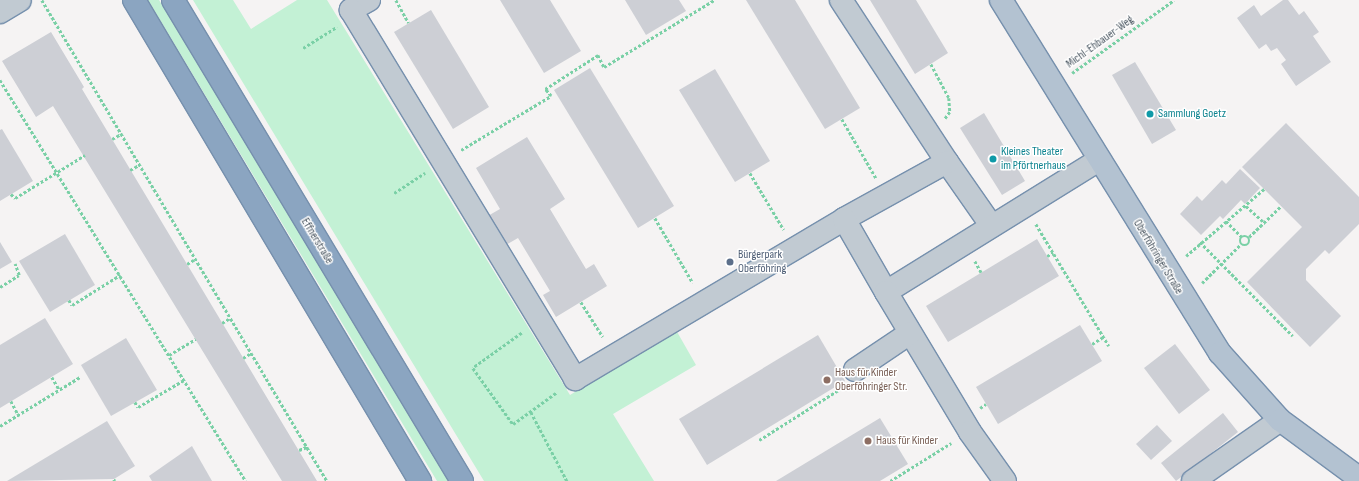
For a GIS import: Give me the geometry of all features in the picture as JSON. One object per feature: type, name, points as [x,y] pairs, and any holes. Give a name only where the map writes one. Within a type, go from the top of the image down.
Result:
[{"type":"highway","points":[[134,0],[420,481]]},
{"type":"highway","name":"Effnerstraße","points":[[173,0],[462,481]]},
{"type":"main road","name":"Oberföhringer Straße","points":[[1001,0],[1056,85],[1099,160],[1198,322],[1244,383],[1280,420],[1359,478]]},
{"type":"street","points":[[0,12],[20,0]]},
{"type":"street","points":[[369,0],[351,10],[575,379],[794,248],[947,162]]},
{"type":"street","points":[[841,0],[947,162],[991,225]]},
{"type":"street","points":[[886,292],[991,225],[1099,160]]},
{"type":"street","points":[[844,219],[910,333],[970,432],[1005,481]]},
{"type":"street","points":[[851,378],[910,333]]},
{"type":"street","points":[[1193,481],[1280,420]]},
{"type":"path","points":[[41,0],[327,481]]},
{"type":"path","points":[[396,0],[410,23]]},
{"type":"path","points":[[394,194],[443,161],[551,96],[545,88],[598,55],[604,67],[714,0]]},
{"type":"path","name":"Michl-Ehbauer-Weg","points":[[1056,85],[1174,0]]},
{"type":"path","points":[[303,48],[355,16]]},
{"type":"path","points":[[929,134],[941,126],[950,112],[949,98],[931,64]]},
{"type":"path","points":[[0,80],[246,481]]},
{"type":"path","points":[[842,119],[886,196]]},
{"type":"path","points":[[112,139],[121,134]]},
{"type":"path","points":[[12,194],[15,198],[85,154]]},
{"type":"path","points":[[130,170],[139,165]]},
{"type":"path","points":[[750,173],[794,248]]},
{"type":"path","points":[[1183,260],[1200,242],[1246,206],[1264,189]]},
{"type":"path","points":[[1025,205],[1109,346]]},
{"type":"path","points":[[1246,206],[1264,222]]},
{"type":"path","points":[[1241,244],[1248,244],[1249,237],[1281,206]]},
{"type":"path","points":[[655,218],[703,302]]},
{"type":"path","points":[[1226,221],[1242,237],[1249,237]]},
{"type":"path","points":[[1200,284],[1241,244],[1242,237]]},
{"type":"path","points":[[1200,242],[1293,336]]},
{"type":"path","points":[[1047,256],[1053,253]]},
{"type":"path","points":[[187,264],[195,259]]},
{"type":"path","points":[[0,287],[19,276],[15,264]]},
{"type":"path","points":[[69,300],[72,305],[120,275]]},
{"type":"path","points":[[581,302],[614,356]]},
{"type":"path","points":[[222,323],[230,318]]},
{"type":"path","points":[[540,320],[473,368],[513,424],[575,379]]},
{"type":"path","points":[[1092,344],[1103,337]]},
{"type":"path","points":[[169,355],[196,339]]},
{"type":"path","points":[[243,358],[251,353]]},
{"type":"path","points":[[52,377],[60,389]]},
{"type":"path","points":[[0,426],[80,377]]},
{"type":"path","points":[[759,440],[851,378]]},
{"type":"path","points":[[135,402],[138,407],[184,380]]},
{"type":"path","points":[[11,402],[18,414]]},
{"type":"path","points":[[530,412],[567,481]]},
{"type":"path","points":[[890,481],[970,432]]},
{"type":"path","points":[[299,450],[307,447]]},
{"type":"green space","points":[[148,0],[159,0],[448,481],[437,481]]},
{"type":"green space","points":[[193,0],[233,0],[251,29],[297,0],[327,0],[570,395],[676,330],[696,365],[613,414],[654,481],[484,481]]},
{"type":"building","points":[[500,0],[550,0],[581,51],[544,73]]},
{"type":"building","points":[[625,0],[679,0],[686,11],[646,35]]},
{"type":"building","points":[[746,0],[795,0],[860,108],[825,129]]},
{"type":"building","points":[[870,0],[916,0],[948,53],[915,74]]},
{"type":"building","points":[[1283,0],[1288,0],[1299,15],[1304,11],[1319,32],[1313,36],[1331,62],[1296,86],[1281,64],[1286,60],[1277,48],[1271,51],[1266,44],[1259,49],[1237,18],[1254,5],[1261,16]]},
{"type":"building","points":[[431,10],[489,107],[453,129],[394,32]]},
{"type":"building","points":[[51,32],[84,87],[82,89],[317,481],[282,481],[53,106],[36,117],[2,61]]},
{"type":"building","points":[[1135,62],[1176,130],[1152,144],[1112,75]]},
{"type":"building","points":[[590,68],[674,206],[638,228],[554,90]]},
{"type":"building","points":[[715,69],[770,161],[735,182],[679,90]]},
{"type":"building","points":[[984,113],[1025,181],[1002,195],[960,128]]},
{"type":"building","points":[[1286,123],[1359,197],[1359,224],[1329,254],[1325,250],[1306,269],[1306,280],[1341,316],[1310,347],[1247,282],[1302,227],[1242,167]]},
{"type":"building","points":[[2,129],[33,181],[0,201],[0,130]]},
{"type":"building","points":[[527,137],[565,199],[550,209],[586,269],[594,264],[607,286],[556,317],[543,295],[550,291],[518,238],[504,246],[486,217],[500,209],[476,168]]},
{"type":"building","points":[[1240,169],[1260,188],[1245,204],[1241,200],[1223,219],[1220,216],[1201,235],[1180,214],[1197,196],[1202,201],[1222,180],[1226,184]]},
{"type":"building","points":[[65,234],[95,285],[50,312],[19,261]]},
{"type":"building","points":[[1037,239],[1059,276],[948,342],[926,306]]},
{"type":"building","points":[[0,242],[12,262],[0,269]]},
{"type":"building","points":[[45,318],[73,364],[0,408],[0,345]]},
{"type":"building","points":[[1080,325],[1102,361],[998,424],[976,387]]},
{"type":"building","points":[[818,335],[845,381],[707,465],[679,419]]},
{"type":"building","points":[[126,338],[157,390],[111,416],[81,365]]},
{"type":"building","points":[[1175,344],[1210,390],[1179,414],[1144,368]]},
{"type":"building","points":[[1223,413],[1238,432],[1176,481],[1161,463]]},
{"type":"building","name":"Haus für Kinder","points":[[880,418],[908,464],[880,481],[776,481]]},
{"type":"building","points":[[107,421],[135,466],[114,479],[7,481]]},
{"type":"building","points":[[1157,425],[1172,441],[1151,460],[1136,444]]},
{"type":"building","points":[[192,446],[212,481],[152,481],[149,476]]},
{"type":"place","name":"Sammlung Goetz","points":[[1150,114]]},
{"type":"place","name":"Kleines Theater im Pförtnerhaus","points":[[993,159]]},
{"type":"place","name":"Bürgerpark Oberföhring","points":[[730,262]]},
{"type":"place","name":"Haus für Kinder Oberföhringer Str.","points":[[827,380]]},
{"type":"place","name":"Haus für Kinder","points":[[868,441]]}]
